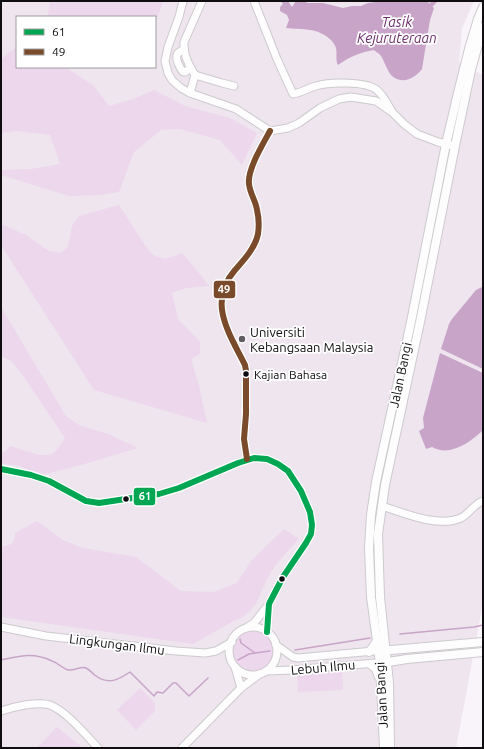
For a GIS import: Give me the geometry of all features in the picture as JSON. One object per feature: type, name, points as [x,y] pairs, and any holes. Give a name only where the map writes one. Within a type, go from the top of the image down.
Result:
[{"type":"main road","name":"Jalan Bangi","points":[[380,638],[378,534],[385,485],[420,322],[459,90],[469,49],[483,7]]},
{"type":"main road","name":"Jalan Bangi","points":[[384,748],[381,679],[383,663],[382,650],[371,597],[370,583],[369,547],[371,515],[376,482],[450,145],[483,27]]},
{"type":"main road","points":[[370,652],[380,638],[396,647],[405,649]]},
{"type":"main road","points":[[382,650],[483,642]]},
{"type":"main road","points":[[383,663],[407,659],[483,652]]},
{"type":"main road","points":[[388,673],[392,666],[407,659]]},
{"type":"main road","name":"Jalan Bangi","points":[[383,663],[388,673],[390,694],[390,748]]},
{"type":"main road","points":[[370,664],[376,669],[381,679]]},
{"type":"street","points":[[183,1],[165,61],[168,73],[172,80],[190,94],[236,110],[270,131],[294,126],[320,108],[339,99],[351,97],[376,101],[392,112],[417,134],[430,140],[450,145]]},
{"type":"street","points":[[202,1],[184,42],[184,49],[190,68],[195,75],[234,86]]},
{"type":"street","points":[[254,1],[277,59],[294,95],[316,86],[338,82],[365,84],[378,90],[392,112]]},
{"type":"street","points":[[184,49],[178,52],[176,59],[183,72],[190,68]]},
{"type":"street","points":[[190,94],[195,75]]},
{"type":"street","points":[[247,459],[244,439],[246,414],[246,370],[225,324],[222,312],[222,292],[230,275],[242,263],[254,246],[257,237],[258,210],[249,184],[249,176],[270,131]]},
{"type":"street","points":[[1,469],[31,475],[49,481],[86,501],[98,503],[159,494],[179,488],[247,459],[267,459],[288,471],[306,499],[312,524],[311,534],[283,577],[269,604],[254,623],[238,633],[232,642],[230,653],[231,659],[241,688]]},
{"type":"street","points":[[382,506],[409,515],[435,521],[444,521],[458,519],[466,515],[476,505],[483,501]]},
{"type":"street","points":[[267,632],[269,604]]},
{"type":"street","name":"Lingkungan Ilmu","points":[[1,627],[46,636],[205,653],[216,651],[232,642]]},
{"type":"street","points":[[182,748],[241,688],[271,667],[277,651],[273,638],[267,632],[258,628],[248,628],[243,630]]},
{"type":"street","name":"Lebuh Ilmu","points":[[276,645],[293,657],[298,658],[382,650]]},
{"type":"street","name":"Lebuh Ilmu","points":[[264,672],[383,663]]},
{"type":"street","points":[[233,664],[237,669],[249,675],[264,672]]},
{"type":"street","points":[[1,711],[28,704],[51,705],[67,716],[98,748]]},
{"type":"shaded area","name":"Universiti Kebangsaan Malaysia","points":[[1,1],[474,1],[462,28],[459,62],[483,75],[483,603],[456,748],[1,748]]},
{"type":"shaded area","points":[[50,1],[163,1],[156,22],[156,16],[47,16]]},
{"type":"shaded area","points":[[16,48],[16,68],[68,68],[93,85],[109,106],[133,99],[154,90],[185,106],[230,118],[257,133],[242,165],[220,140],[180,129],[161,130],[134,152],[119,192],[100,195],[69,196],[1,175],[1,170],[31,169],[60,164],[50,135],[17,131],[1,133],[1,59]]},
{"type":"shaded area","points":[[119,205],[144,244],[153,255],[165,259],[182,253],[209,286],[186,288],[172,293],[178,319],[200,342],[200,354],[191,359],[199,386],[207,423],[94,390],[1,245],[1,224],[26,235],[49,251],[61,253],[68,247],[72,226],[79,216]]},
{"type":"shaded area","points":[[1,307],[66,416],[79,425],[108,434],[138,448],[41,475],[19,466],[1,463],[1,453],[6,451],[10,446],[39,455],[49,455],[58,449],[65,438],[22,374],[11,361],[1,356]]},
{"type":"shaded area","points":[[37,521],[63,540],[83,548],[136,557],[181,591],[213,592],[237,583],[251,561],[284,529],[299,539],[275,566],[266,581],[256,604],[249,612],[243,617],[193,644],[1,617],[1,547],[12,543],[15,533]]},
{"type":"shaded area","points":[[253,631],[264,634],[270,640],[273,651],[270,662],[264,668],[253,671],[242,668],[236,662],[233,651],[236,640],[242,634]]},
{"type":"shaded area","points":[[342,672],[343,690],[298,692],[297,674]]},
{"type":"shaded area","points":[[140,688],[155,703],[155,711],[136,730],[117,710]]},
{"type":"shaded area","points":[[57,727],[83,748],[37,748]]},
{"type":"water","name":"Tasik Kejuruteraan","points":[[281,1],[288,1],[292,7],[296,1],[305,1],[307,3],[323,3],[343,8],[383,1],[427,1],[434,8],[430,20],[422,69],[412,78],[404,80],[396,79],[390,74],[380,55],[374,50],[355,55],[338,65],[336,47],[326,36],[310,30],[286,28],[289,20],[287,15],[280,11],[280,7],[283,4]]},
{"type":"water","points":[[483,287],[483,369],[441,349],[452,319],[476,290]]},
{"type":"water","points":[[440,353],[483,373],[483,430],[466,444],[445,450],[439,450],[432,447],[426,449],[419,431],[424,428],[423,418]]},
{"type":"waterway","points":[[431,5],[435,1]]},
{"type":"waterway","points":[[400,634],[483,625]]},
{"type":"waterway","points":[[295,650],[370,638]]},
{"type":"waterway","points":[[240,639],[241,643],[255,653],[270,651]]},
{"type":"waterway","points":[[238,660],[249,654],[255,653]]},
{"type":"waterway","points":[[1,660],[20,656],[39,656],[68,670],[86,668],[101,679],[109,681],[117,679],[130,672],[154,696],[157,692],[163,693],[173,683],[176,683],[189,696],[208,678]]},
{"type":"transit line","name":"49","points":[[247,459],[244,439],[246,414],[246,371],[245,365],[227,329],[222,306],[222,294],[227,282],[252,249],[257,239],[259,222],[258,213],[250,188],[249,178],[256,157],[270,131]]},
{"type":"transit line","name":"61","points":[[1,469],[31,475],[49,481],[86,501],[99,503],[159,494],[179,488],[238,463],[254,458],[267,459],[278,464],[288,471],[301,491],[310,512],[312,525],[311,534],[283,577],[269,604],[267,632]]},
{"type":"place","name":"Universiti Kebangsaan Malaysia","points":[[242,339]]},
{"type":"place","name":"Kajian Bahasa","points":[[246,374]]}]
